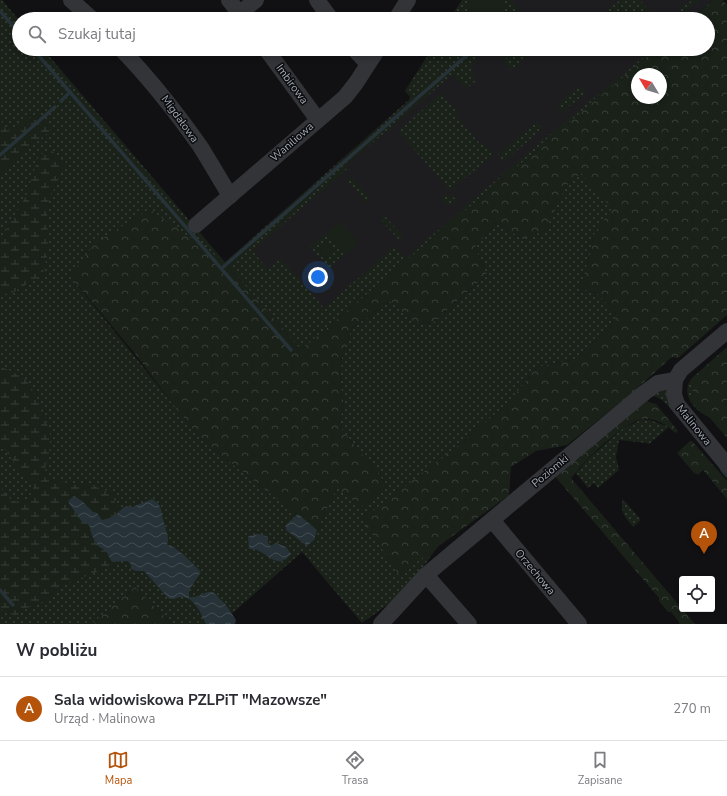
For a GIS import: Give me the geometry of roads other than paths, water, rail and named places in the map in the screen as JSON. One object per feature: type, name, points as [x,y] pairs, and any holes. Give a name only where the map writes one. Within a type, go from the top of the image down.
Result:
[{"type":"street","points":[[71,0],[84,12]]},
{"type":"street","points":[[228,0],[238,12]]},
{"type":"street","points":[[246,12],[256,0]]},
{"type":"street","points":[[317,0],[326,12]]},
{"type":"street","points":[[400,12],[408,0]]},
{"type":"street","name":"Migdałowa","points":[[127,56],[173,109],[200,147],[230,196]]},
{"type":"street","name":"Imbirowa","points":[[271,56],[318,120]]},
{"type":"street","points":[[361,56],[368,64]]},
{"type":"street","name":"Waniliowa","points":[[196,225],[351,90],[373,56]]},
{"type":"street","points":[[675,380],[681,370],[727,331]]},
{"type":"street","name":"Malinowa","points":[[675,380],[674,394],[677,404],[727,465]]},
{"type":"street","name":"Poziomki","points":[[381,624],[426,575],[644,393],[658,383],[675,380]]},
{"type":"street","name":"Orzechowa","points":[[492,520],[579,624]]},
{"type":"street","points":[[426,575],[469,624]]},
{"type":"water","points":[[74,496],[82,501],[93,512],[97,513],[102,520],[113,517],[127,506],[132,507],[152,499],[156,501],[160,506],[168,537],[167,545],[174,547],[201,572],[189,590],[189,597],[195,597],[207,592],[213,592],[226,605],[236,620],[235,624],[206,624],[200,611],[190,600],[181,597],[173,599],[168,598],[144,571],[136,571],[131,569],[131,564],[127,561],[112,562],[106,551],[97,545],[88,524],[82,522],[70,505],[68,501]]},
{"type":"water","points":[[298,514],[317,530],[314,540],[307,546],[286,530],[286,525]]},
{"type":"water","points":[[260,534],[268,537],[268,543],[271,546],[276,543],[286,547],[291,554],[283,561],[279,561],[271,559],[258,550],[249,549],[248,536]]},
{"type":"waterway","points":[[0,11],[12,25]]},
{"type":"waterway","points":[[39,56],[291,350]]},
{"type":"waterway","points":[[415,100],[466,56]]},
{"type":"waterway","points":[[61,101],[70,92]]},
{"type":"waterway","points":[[222,268],[413,102]]},
{"type":"waterway","points":[[0,155],[55,107]]},
{"type":"waterway","points":[[722,470],[727,476]]},
{"type":"waterway","points":[[0,590],[13,605]]},
{"type":"place","name":"Sala widowiskowa PZLPiT \"Mazowsze\"","points":[[704,554]]}]
